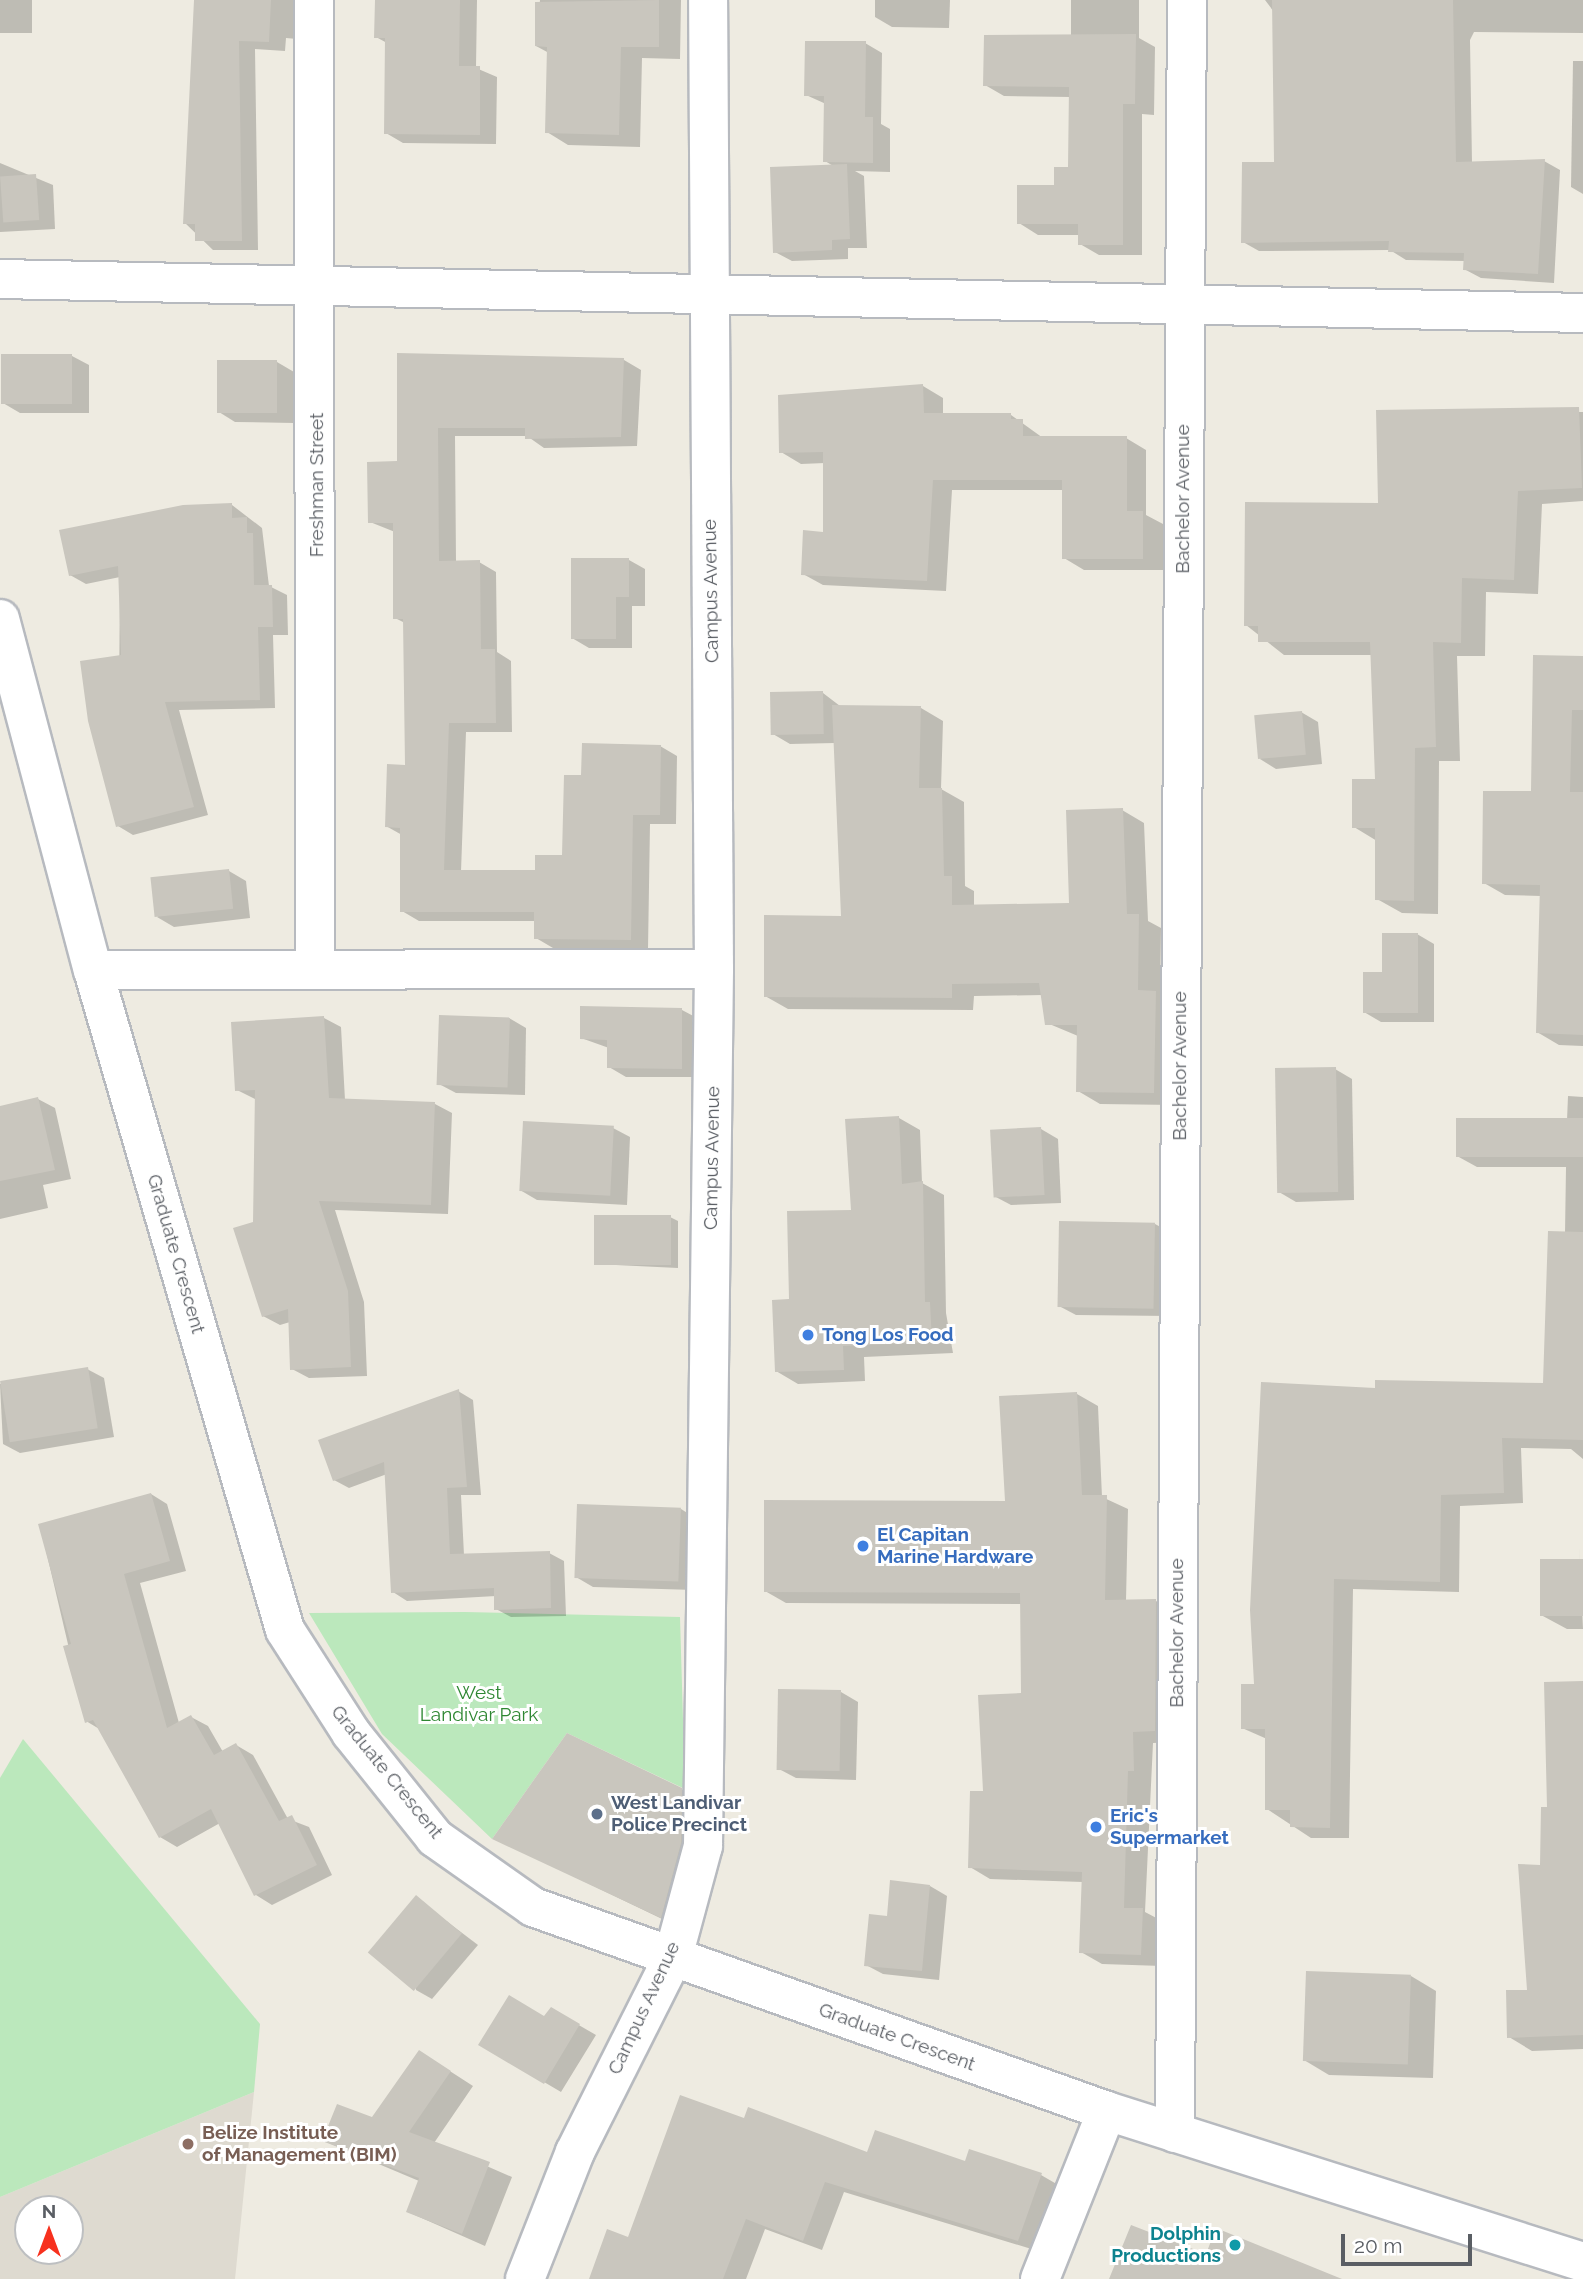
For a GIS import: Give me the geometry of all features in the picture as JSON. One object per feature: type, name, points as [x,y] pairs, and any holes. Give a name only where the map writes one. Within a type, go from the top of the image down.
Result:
[{"type":"street","name":"Freshman Street","points":[[314,0],[317,286],[315,970]]},
{"type":"street","name":"Campus Avenue","points":[[524,2279],[575,2152],[673,1957],[703,1846],[714,969],[708,0]]},
{"type":"street","name":"Bachelor Avenue","points":[[1175,2133],[1187,0]]},
{"type":"street","points":[[0,279],[708,292],[1583,313]]},
{"type":"street","name":"Graduate Crescent","points":[[0,619],[93,970],[285,1630],[351,1733],[435,1838],[533,1907],[1107,2111],[1583,2262]]},
{"type":"street","points":[[93,970],[714,969]]},
{"type":"street","points":[[1040,2279],[1107,2111]]},
{"type":"shaded area","name":"Belize Institute of Management (BIM)","points":[[254,2092],[235,2279],[0,2279],[0,2197]]},
{"type":"green space","name":"West Landivar Park","points":[[465,1612],[680,1617],[685,1789],[567,1733],[492,1839],[382,1734],[309,1613]]},
{"type":"green space","points":[[23,1739],[260,2024],[254,2092],[0,2197],[0,1778]]},
{"type":"building","points":[[194,0],[271,0],[269,42],[239,41],[242,241],[195,241],[195,224],[183,224]]},
{"type":"building","points":[[375,0],[460,0],[459,66],[480,66],[480,135],[384,134],[385,38],[374,38]]},
{"type":"building","points":[[659,0],[659,47],[621,47],[619,135],[545,133],[547,47],[535,46],[535,2]]},
{"type":"building","points":[[1272,0],[1453,0],[1456,162],[1545,159],[1538,274],[1463,270],[1464,253],[1388,252],[1389,241],[1241,243],[1242,162],[1274,162]]},
{"type":"building","points":[[1136,34],[1135,104],[1123,104],[1123,245],[1078,245],[1078,224],[1017,224],[1017,185],[1054,185],[1054,167],[1068,167],[1069,87],[983,86],[984,35]]},
{"type":"building","points":[[805,41],[866,41],[865,117],[873,117],[873,163],[823,162],[824,96],[804,96]]},
{"type":"building","points":[[847,164],[850,239],[832,240],[832,250],[773,253],[770,167]]},
{"type":"building","points":[[36,174],[39,220],[3,222],[0,177]]},
{"type":"building","points":[[397,353],[624,358],[621,437],[525,439],[525,428],[438,428],[439,561],[480,560],[481,649],[495,649],[496,723],[449,723],[444,870],[535,870],[535,855],[562,855],[564,775],[581,775],[582,743],[661,745],[660,815],[633,815],[631,940],[534,939],[534,912],[400,912],[400,828],[385,827],[387,764],[405,765],[403,619],[393,619],[393,523],[368,523],[367,462],[397,461]]},
{"type":"building","points":[[1,354],[72,354],[72,404],[1,404]]},
{"type":"building","points":[[217,360],[277,360],[277,413],[217,413]]},
{"type":"building","points":[[923,384],[924,413],[1011,413],[1011,419],[1023,419],[1023,436],[1127,436],[1127,511],[1143,511],[1143,559],[1062,559],[1062,480],[933,480],[927,581],[801,575],[803,530],[823,532],[823,452],[779,453],[778,395]]},
{"type":"building","points":[[1579,407],[1582,488],[1518,491],[1514,580],[1462,578],[1461,643],[1433,642],[1436,747],[1415,748],[1414,901],[1375,900],[1375,828],[1352,828],[1352,779],[1375,779],[1370,642],[1258,642],[1258,626],[1244,626],[1245,502],[1378,503],[1376,410]]},
{"type":"building","points":[[232,503],[232,518],[247,517],[247,533],[253,533],[254,585],[272,585],[273,627],[258,627],[260,700],[165,702],[194,807],[116,827],[88,721],[80,661],[121,655],[118,566],[69,576],[59,530],[183,505]]},
{"type":"building","points":[[571,558],[629,558],[629,597],[616,597],[616,639],[571,639]]},
{"type":"building","points":[[1533,655],[1583,656],[1583,710],[1572,710],[1570,792],[1583,792],[1583,1035],[1536,1033],[1540,885],[1482,884],[1483,791],[1531,791]]},
{"type":"building","points":[[823,691],[824,734],[771,735],[770,692]]},
{"type":"building","points":[[832,705],[921,706],[919,788],[942,788],[944,876],[952,876],[952,905],[1069,903],[1066,810],[1123,808],[1127,914],[1139,914],[1138,990],[1156,991],[1154,1093],[1076,1092],[1077,1025],[1045,1025],[1039,983],[952,984],[952,998],[764,997],[764,915],[841,916]]},
{"type":"building","points":[[1302,711],[1306,755],[1258,759],[1254,715]]},
{"type":"building","points":[[229,869],[233,909],[155,917],[150,877]]},
{"type":"building","points":[[1382,933],[1418,933],[1418,1013],[1363,1013],[1363,972],[1382,972]]},
{"type":"building","points":[[580,1006],[682,1008],[682,1069],[607,1068],[607,1040],[580,1039]]},
{"type":"building","points":[[439,1015],[510,1017],[508,1087],[437,1085]]},
{"type":"building","points":[[324,1016],[329,1098],[435,1102],[431,1205],[319,1201],[348,1291],[351,1367],[290,1370],[288,1309],[262,1317],[233,1228],[253,1222],[255,1090],[235,1091],[231,1022]]},
{"type":"building","points":[[1336,1067],[1338,1192],[1277,1193],[1275,1068]]},
{"type":"building","points":[[38,1097],[55,1170],[0,1181],[0,1106]]},
{"type":"building","points":[[899,1116],[902,1184],[923,1181],[925,1302],[930,1302],[932,1342],[843,1346],[844,1370],[775,1372],[772,1300],[789,1299],[787,1211],[851,1210],[845,1119]]},
{"type":"building","points":[[1456,1118],[1583,1118],[1583,1157],[1456,1157]]},
{"type":"building","points":[[523,1121],[614,1126],[610,1196],[519,1191]]},
{"type":"building","points":[[1041,1127],[1045,1195],[994,1198],[990,1130]]},
{"type":"building","points":[[594,1215],[671,1215],[671,1265],[594,1265]]},
{"type":"building","points":[[1059,1221],[1155,1223],[1153,1309],[1057,1307]]},
{"type":"building","points":[[1548,1231],[1583,1232],[1583,1440],[1502,1438],[1504,1493],[1441,1495],[1440,1582],[1334,1579],[1330,1828],[1290,1827],[1290,1810],[1265,1810],[1265,1729],[1241,1729],[1241,1684],[1254,1684],[1250,1610],[1261,1382],[1375,1388],[1375,1380],[1543,1383]]},
{"type":"building","points":[[88,1367],[98,1428],[10,1442],[0,1381]]},
{"type":"building","points":[[459,1389],[467,1487],[447,1488],[450,1554],[550,1551],[551,1608],[494,1610],[494,1588],[391,1593],[384,1462],[333,1481],[318,1440]]},
{"type":"building","points":[[1077,1392],[1082,1495],[1107,1495],[1105,1600],[1156,1599],[1155,1731],[1133,1732],[1134,1771],[1128,1771],[1124,1908],[1143,1908],[1141,1955],[1079,1953],[1082,1872],[968,1868],[970,1791],[983,1791],[978,1695],[1021,1693],[1020,1593],[764,1592],[764,1500],[1005,1501],[999,1396]]},
{"type":"building","points":[[151,1493],[170,1561],[124,1574],[167,1728],[191,1715],[214,1755],[236,1743],[279,1821],[292,1815],[317,1865],[254,1896],[211,1809],[159,1838],[93,1720],[85,1723],[63,1646],[71,1644],[38,1524]]},
{"type":"building","points":[[577,1504],[681,1508],[678,1582],[574,1578]]},
{"type":"building","points":[[1540,1559],[1583,1559],[1583,1616],[1540,1616]]},
{"type":"building","points":[[1583,1681],[1583,2035],[1507,2038],[1506,1990],[1527,1990],[1518,1864],[1540,1865],[1541,1807],[1547,1807],[1544,1682]]},
{"type":"building","points":[[778,1689],[841,1690],[840,1771],[777,1770]]},
{"type":"building","name":"West Landivar Police Precinct","points":[[567,1733],[682,1788],[681,1843],[661,1918],[492,1839]]},
{"type":"building","points":[[890,1880],[930,1885],[922,1971],[864,1966],[869,1914],[887,1916]]},
{"type":"building","points":[[416,1895],[462,1934],[414,1991],[368,1952]]},
{"type":"building","points":[[1306,1971],[1411,1975],[1408,2065],[1303,2061]]},
{"type":"building","points":[[509,1995],[544,2016],[551,2007],[580,2024],[544,2084],[478,2045]]},
{"type":"building","points":[[419,2050],[451,2071],[409,2132],[490,2162],[462,2234],[406,2212],[419,2178],[322,2141],[337,2104],[372,2117]]},
{"type":"building","points":[[680,2095],[744,2118],[748,2107],[867,2152],[875,2130],[965,2161],[969,2149],[1042,2173],[1018,2241],[825,2182],[803,2241],[746,2219],[723,2279],[589,2279],[607,2229],[628,2237]]},
{"type":"building","points":[[1131,2225],[1206,2254],[1216,2228],[1342,2279],[1109,2279]]},
{"type":"place","name":"Tong Los Food","points":[[808,1335]]},
{"type":"place","name":"El Capitan Marine Hardware","points":[[863,1546]]},
{"type":"place","name":"West Landivar Police Precinct","points":[[597,1814]]},
{"type":"place","name":"Eric's Supermarket","points":[[1096,1827]]},
{"type":"place","name":"Belize Institute of Management (BIM)","points":[[188,2144]]},
{"type":"place","name":"Dolphin Productions","points":[[1235,2245]]}]
